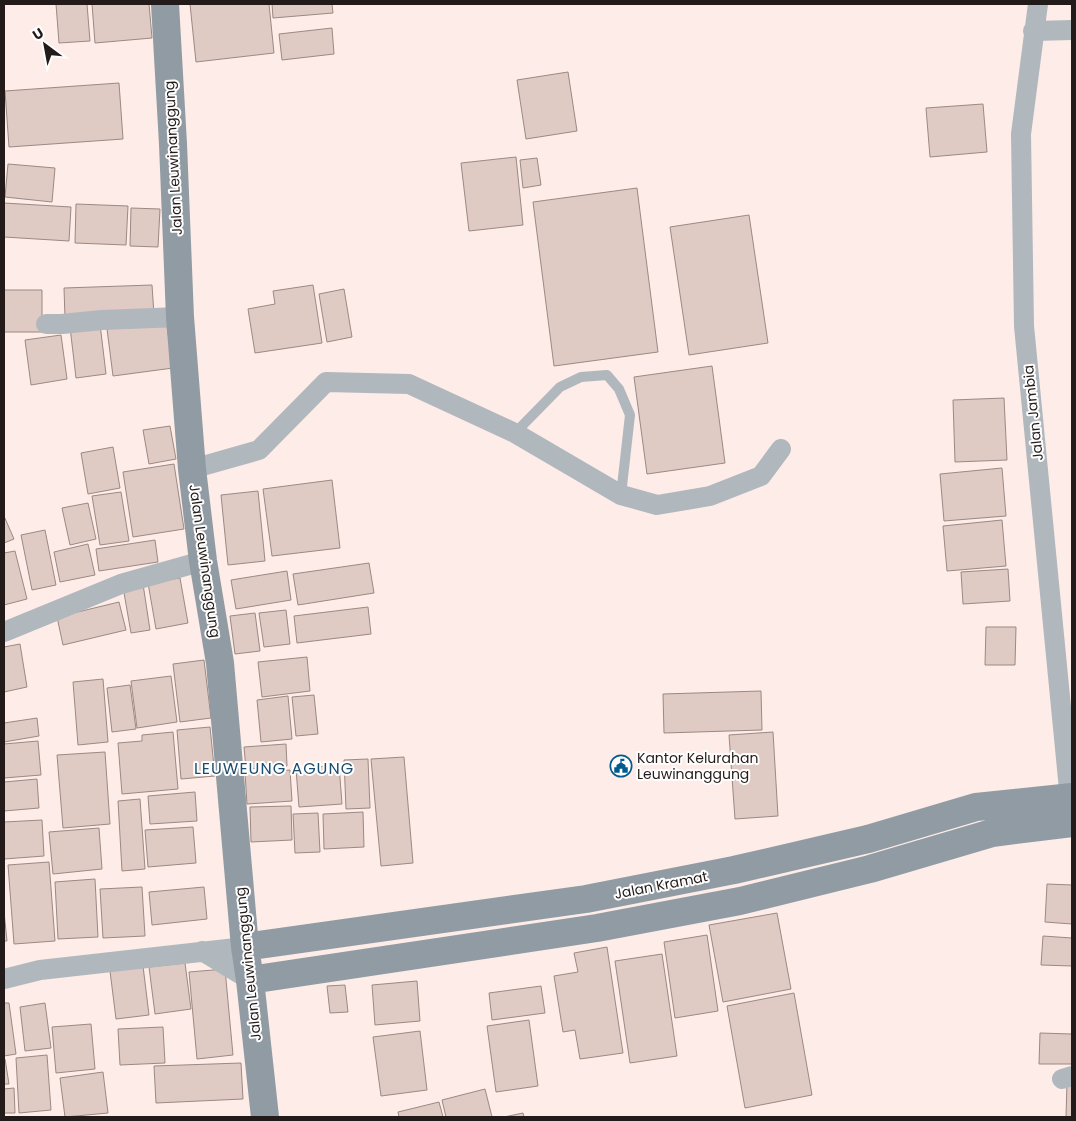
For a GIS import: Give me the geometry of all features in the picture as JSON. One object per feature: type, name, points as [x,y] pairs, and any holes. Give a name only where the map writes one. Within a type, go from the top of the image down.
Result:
[{"type":"main road","name":"Jalan Leuwinanggung","points":[[165,4],[174,154],[180,317],[192,469],[203,561],[220,664],[245,947],[265,1117]]},
{"type":"main road","name":"Jalan Kramat","points":[[245,947],[586,899],[734,870],[868,839],[976,806],[1072,810]]},
{"type":"main road","points":[[250,980],[597,928],[740,901],[870,869],[1072,810]]},
{"type":"street","name":"Jalan Jambia","points":[[1038,4],[1021,134],[1024,326],[1072,810]]},
{"type":"street","points":[[1033,31],[1072,30]]},
{"type":"street","points":[[46,324],[180,317]]},
{"type":"street","points":[[192,469],[259,450],[326,382],[409,384],[515,433],[621,495],[657,505],[710,496],[761,476],[780,449]]},
{"type":"street","points":[[4,632],[121,584],[203,561]]},
{"type":"street","points":[[4,979],[40,970],[245,947]]},
{"type":"street","points":[[202,951],[250,980]]},
{"type":"lane","points":[[515,433],[560,387],[581,377],[606,375],[619,389],[630,415],[621,495]]},
{"type":"building","points":[[56,4],[87,4],[90,41],[59,43]]},
{"type":"building","points":[[92,4],[149,4],[152,38],[95,43]]},
{"type":"building","points":[[190,4],[269,4],[274,53],[196,62]]},
{"type":"building","points":[[272,4],[332,4],[333,13],[273,18]]},
{"type":"building","points":[[332,28],[334,54],[282,60],[279,34]]},
{"type":"building","points":[[568,72],[577,131],[526,139],[517,80]]},
{"type":"building","points":[[119,83],[123,139],[9,147],[5,91]]},
{"type":"building","points":[[983,104],[987,152],[930,157],[926,108]]},
{"type":"building","points":[[516,157],[523,225],[469,231],[461,163]]},
{"type":"building","points":[[537,158],[541,185],[523,188],[520,160]]},
{"type":"building","points":[[8,164],[55,168],[52,202],[5,197]]},
{"type":"building","points":[[637,188],[658,352],[554,366],[533,202]]},
{"type":"building","points":[[4,203],[71,207],[69,241],[4,237]]},
{"type":"building","points":[[76,204],[128,206],[126,245],[75,243]]},
{"type":"building","points":[[131,208],[160,209],[158,247],[130,246]]},
{"type":"building","points":[[749,215],[768,343],[689,355],[670,227]]},
{"type":"building","points":[[152,285],[154,315],[65,318],[64,288]]},
{"type":"building","points":[[313,285],[322,343],[255,353],[248,309],[275,304],[273,291]]},
{"type":"building","points":[[344,289],[352,337],[327,342],[319,294]]},
{"type":"building","points":[[4,290],[42,290],[42,332],[4,332]]},
{"type":"building","points":[[166,320],[173,368],[113,376],[107,329]]},
{"type":"building","points":[[100,324],[106,374],[76,378],[70,327]]},
{"type":"building","points":[[61,335],[67,379],[31,385],[25,340]]},
{"type":"building","points":[[712,366],[725,463],[647,474],[634,377]]},
{"type":"building","points":[[1004,398],[1007,460],[955,462],[953,400]]},
{"type":"building","points":[[170,426],[176,459],[149,464],[143,430]]},
{"type":"building","points":[[113,447],[120,488],[88,494],[81,453]]},
{"type":"building","points":[[174,464],[184,529],[133,537],[123,472]]},
{"type":"building","points":[[1002,468],[1006,516],[944,521],[940,474]]},
{"type":"building","points":[[332,480],[340,548],[272,556],[263,489]]},
{"type":"building","points":[[258,491],[265,561],[228,565],[221,495]]},
{"type":"building","points":[[121,492],[129,541],[100,545],[92,496]]},
{"type":"building","points":[[88,503],[96,539],[70,545],[62,508]]},
{"type":"building","points":[[4,516],[14,539],[4,543]]},
{"type":"building","points":[[1002,520],[1006,566],[947,571],[943,526]]},
{"type":"building","points":[[45,530],[56,585],[32,590],[21,535]]},
{"type":"building","points":[[155,540],[158,562],[99,571],[96,549]]},
{"type":"building","points":[[88,544],[95,575],[60,582],[54,552]]},
{"type":"building","points":[[15,551],[27,599],[4,605],[4,553]]},
{"type":"building","points":[[369,563],[374,593],[298,605],[293,574]]},
{"type":"building","points":[[1008,569],[1010,601],[963,604],[961,572]]},
{"type":"building","points":[[287,571],[291,600],[236,609],[231,580]]},
{"type":"building","points":[[180,578],[188,623],[156,629],[148,583]]},
{"type":"building","points":[[143,584],[150,630],[131,633],[123,587]]},
{"type":"building","points":[[119,602],[126,630],[63,645],[57,617]]},
{"type":"building","points":[[368,607],[371,634],[297,643],[294,616]]},
{"type":"building","points":[[286,610],[290,644],[264,647],[259,613]]},
{"type":"building","points":[[255,613],[260,651],[235,654],[230,616]]},
{"type":"building","points":[[986,627],[1016,627],[1015,665],[985,665]]},
{"type":"building","points":[[20,644],[27,687],[4,692],[4,647]]},
{"type":"building","points":[[307,657],[310,691],[262,697],[258,662]]},
{"type":"building","points":[[204,660],[211,718],[180,722],[173,664]]},
{"type":"building","points":[[171,676],[177,722],[137,728],[131,681]]},
{"type":"building","points":[[103,679],[108,742],[78,745],[73,682]]},
{"type":"building","points":[[130,685],[136,729],[112,732],[107,688]]},
{"type":"building","points":[[761,691],[762,730],[664,733],[663,694]]},
{"type":"building","points":[[314,695],[318,734],[296,736],[292,697]]},
{"type":"building","points":[[288,696],[292,739],[261,742],[257,700]]},
{"type":"building","points":[[37,718],[39,736],[4,742],[4,723]]},
{"type":"building","points":[[210,727],[215,776],[181,779],[177,730]]},
{"type":"building","points":[[173,732],[178,789],[122,794],[118,743],[142,741],[142,735]]},
{"type":"building","points":[[773,732],[778,816],[735,819],[729,735]]},
{"type":"building","points":[[38,741],[41,775],[4,778],[4,744]]},
{"type":"building","points":[[286,744],[287,766],[246,769],[244,747]]},
{"type":"building","points":[[105,752],[110,824],[63,828],[57,755]]},
{"type":"building","points":[[404,757],[413,863],[381,866],[371,759]]},
{"type":"building","points":[[368,759],[370,808],[346,809],[344,760]]},
{"type":"building","points":[[339,765],[342,804],[299,807],[296,769]]},
{"type":"building","points":[[290,770],[292,801],[247,804],[245,773]]},
{"type":"building","points":[[37,779],[39,808],[4,811],[4,782]]},
{"type":"building","points":[[195,792],[197,821],[150,824],[148,796]]},
{"type":"building","points":[[140,799],[145,869],[122,871],[118,801]]},
{"type":"building","points":[[291,806],[292,840],[251,842],[250,807]]},
{"type":"building","points":[[363,812],[364,847],[324,849],[323,814]]},
{"type":"building","points":[[318,813],[320,852],[295,853],[293,814]]},
{"type":"building","points":[[42,820],[44,856],[4,859],[4,822]]},
{"type":"building","points":[[193,827],[196,863],[148,867],[145,830]]},
{"type":"building","points":[[99,828],[102,869],[53,874],[49,832]]},
{"type":"building","points":[[49,862],[55,941],[14,944],[8,865]]},
{"type":"building","points":[[95,879],[98,937],[58,939],[55,882]]},
{"type":"building","points":[[1047,884],[1072,885],[1072,924],[1045,922]]},
{"type":"building","points":[[142,887],[145,936],[103,938],[100,889]]},
{"type":"building","points":[[204,887],[207,919],[152,925],[149,892]]},
{"type":"building","points":[[4,912],[7,941],[4,941]]},
{"type":"building","points":[[777,913],[791,989],[723,1002],[709,925]]},
{"type":"building","points":[[707,935],[718,1011],[675,1018],[664,942]]},
{"type":"building","points":[[1043,936],[1072,938],[1072,966],[1041,965]]},
{"type":"building","points":[[607,947],[623,1053],[580,1059],[575,1030],[563,1032],[554,976],[578,972],[574,953]]},
{"type":"building","points":[[662,954],[677,1056],[630,1063],[615,961]]},
{"type":"building","points":[[185,963],[191,1009],[155,1014],[149,967]]},
{"type":"building","points":[[143,966],[149,1015],[116,1019],[110,971]]},
{"type":"building","points":[[225,969],[233,1055],[197,1059],[189,972]]},
{"type":"building","points":[[417,981],[420,1021],[375,1025],[372,985]]},
{"type":"building","points":[[345,985],[348,1012],[330,1013],[327,986]]},
{"type":"building","points":[[541,986],[545,1013],[492,1020],[489,993]]},
{"type":"building","points":[[794,993],[812,1095],[745,1108],[727,1006]]},
{"type":"building","points":[[4,1003],[9,1003],[16,1054],[4,1056]]},
{"type":"building","points":[[45,1003],[51,1048],[25,1051],[20,1007]]},
{"type":"building","points":[[529,1020],[538,1086],[496,1092],[487,1026]]},
{"type":"building","points":[[91,1024],[95,1069],[56,1073],[52,1027]]},
{"type":"building","points":[[163,1027],[165,1063],[120,1065],[118,1029]]},
{"type":"building","points":[[420,1031],[427,1090],[381,1096],[373,1037]]},
{"type":"building","points":[[1040,1033],[1072,1034],[1072,1064],[1039,1064]]},
{"type":"building","points":[[47,1055],[51,1110],[19,1113],[16,1058]]},
{"type":"building","points":[[5,1059],[9,1084],[4,1084]]},
{"type":"building","points":[[241,1063],[243,1099],[156,1103],[154,1066]]},
{"type":"building","points":[[103,1072],[108,1113],[65,1117],[60,1078]]},
{"type":"building","points":[[1067,1082],[1072,1082],[1072,1117],[1066,1117]]},
{"type":"building","points":[[14,1088],[15,1113],[4,1113],[4,1089]]},
{"type":"building","points":[[485,1089],[492,1117],[446,1117],[442,1100]]},
{"type":"building","points":[[439,1102],[443,1117],[399,1117],[398,1112]]},
{"type":"building","points":[[523,1113],[524,1117],[504,1117]]},
{"type":"place","name":"Kantor Kelurahan Leuwinanggung","points":[[621,766]]},
{"type":"district","name":"LEUWEUNG AGUNG","points":[[274,768]]}]
